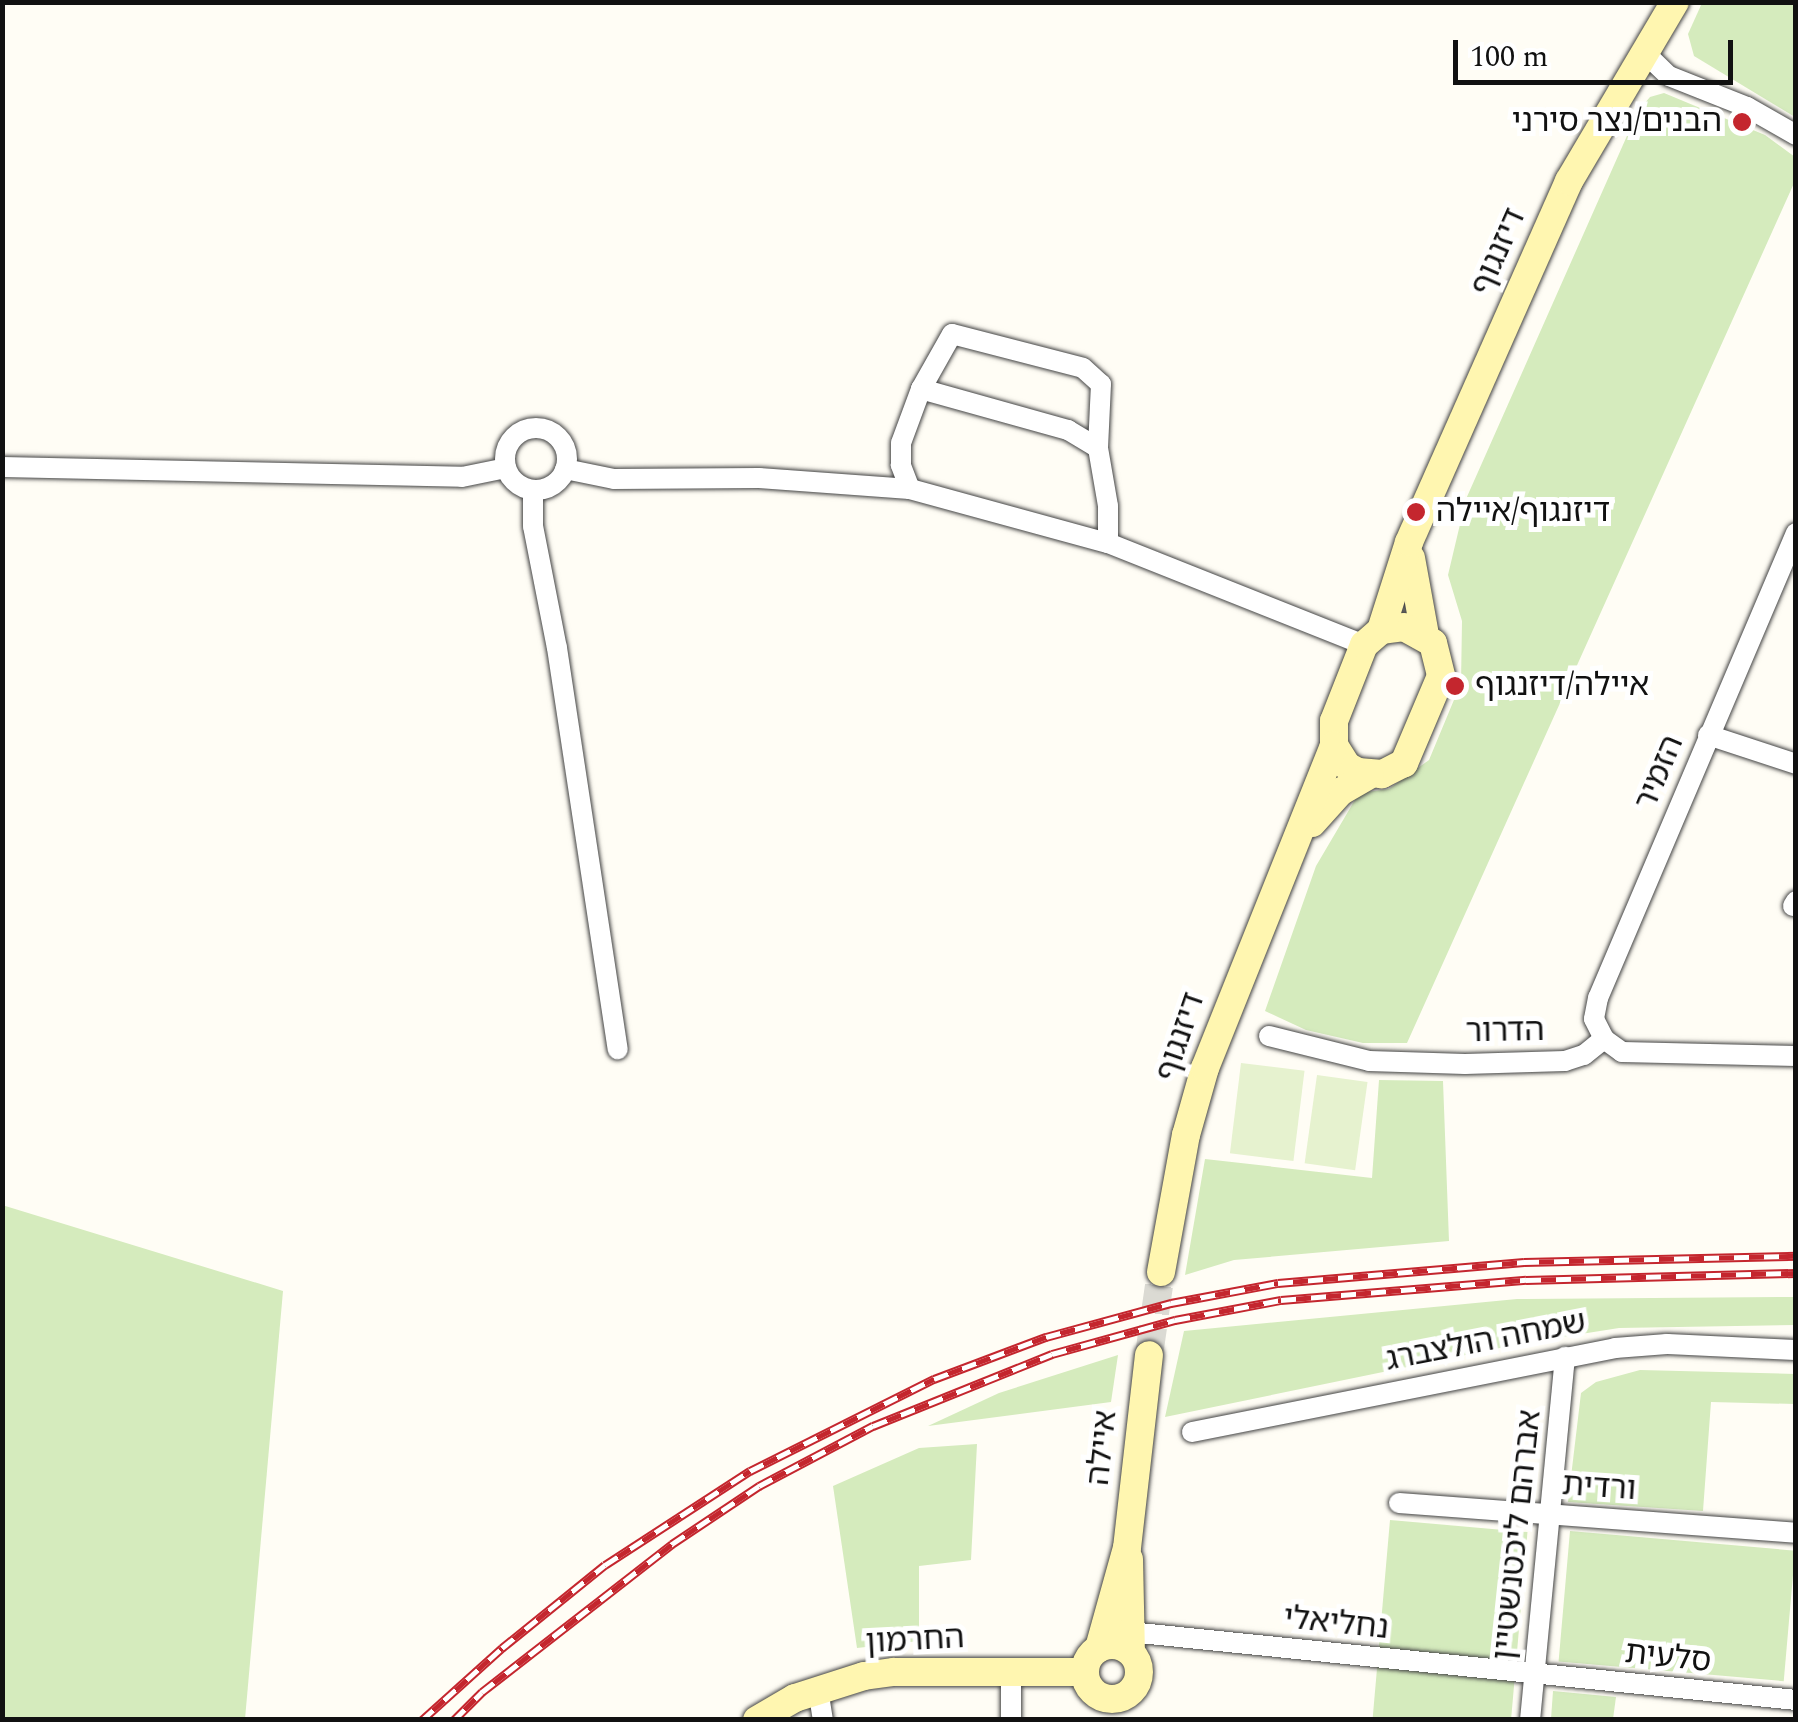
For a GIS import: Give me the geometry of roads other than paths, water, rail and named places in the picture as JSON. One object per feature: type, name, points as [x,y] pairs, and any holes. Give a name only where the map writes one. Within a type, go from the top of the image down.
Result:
[{"type":"street","name":"דיזנגוף","points":[[1162,1272],[1175,1188],[1205,1068],[1251,945],[1301,836],[1334,746],[1334,721],[1570,181],[1675,2]]},
{"type":"street","points":[[1647,55],[1669,76],[1746,107],[1796,136]]},
{"type":"street","points":[[910,489],[901,465],[901,443],[921,389],[952,334],[1083,368],[1101,384],[1098,448],[1108,506],[1108,542]]},
{"type":"street","points":[[921,389],[1068,430],[1098,448]]},
{"type":"street","points":[[541,428],[563,443],[566,469],[555,484],[533,490],[514,482],[506,468],[509,442],[523,430],[541,428]]},
{"type":"street","points":[[2,467],[462,477],[506,468]]},
{"type":"street","points":[[566,469],[614,479],[759,478],[910,489],[1108,542],[1373,638],[1404,626],[1425,635]]},
{"type":"street","points":[[533,490],[532,526],[557,648],[618,1049]]},
{"type":"street","name":"הזמיר","points":[[1604,1039],[1594,1019],[1598,998],[1796,533]]},
{"type":"street","points":[[1409,542],[1425,635]]},
{"type":"street","name":"דיזנגוף","points":[[1301,836],[1340,792],[1370,775],[1394,770],[1411,753],[1441,676],[1439,653],[1425,635]]},
{"type":"street","points":[[1708,735],[1796,764]]},
{"type":"street","points":[[1334,746],[1347,766],[1370,775]]},
{"type":"street","name":"הדרור","points":[[1269,1036],[1369,1062],[1465,1064],[1565,1061],[1584,1055],[1604,1039]]},
{"type":"street","points":[[1604,1039],[1622,1052],[1643,1055],[1796,1056]]},
{"type":"street","name":"שמחה הולצברג","points":[[1192,1432],[1566,1357],[1667,1344],[1796,1350]]},
{"type":"street","name":"איילה","points":[[1094,1683],[1127,1548],[1149,1355]]},
{"type":"street","name":"אברהם ליכטנשטיין","points":[[1530,1720],[1566,1357]]},
{"type":"street","name":"ורדית","points":[[1399,1503],[1796,1533]]},
{"type":"street","name":"איילה","points":[[1124,1707],[1139,1672],[1130,1642],[1132,1594],[1127,1548]]},
{"type":"street","points":[[1124,1707],[1094,1683],[1116,1645],[1130,1642]]},
{"type":"street","name":"נחליאלי","points":[[1130,1642],[1534,1675]]},
{"type":"street","name":"החרמון","points":[[757,1720],[818,1689],[894,1672],[1012,1672],[1094,1683]]},
{"type":"street","points":[[1010,1720],[1012,1672]]},
{"type":"street","name":"סלעית","points":[[1534,1675],[1796,1700]]},
{"type":"street","points":[[818,1689],[823,1720]]},
{"type":"tunnel","points":[[1149,1355],[1161,1272]]},
{"type":"railway","points":[[422,1720],[502,1648],[605,1565],[750,1471],[934,1379],[1046,1337],[1171,1303],[1278,1283],[1524,1262],[1796,1256]]},
{"type":"railway","points":[[454,1720],[482,1692],[672,1544],[759,1486],[873,1426],[1052,1354],[1175,1320],[1281,1300],[1526,1280],[1796,1273]]},
{"type":"place","name":"הבנים/נצר סירני","points":[[1742,122]]},
{"type":"place","name":"דיזנגוף/איילה","points":[[1416,512]]},
{"type":"place","name":"איילה/דיזנגוף","points":[[1455,686]]}]
